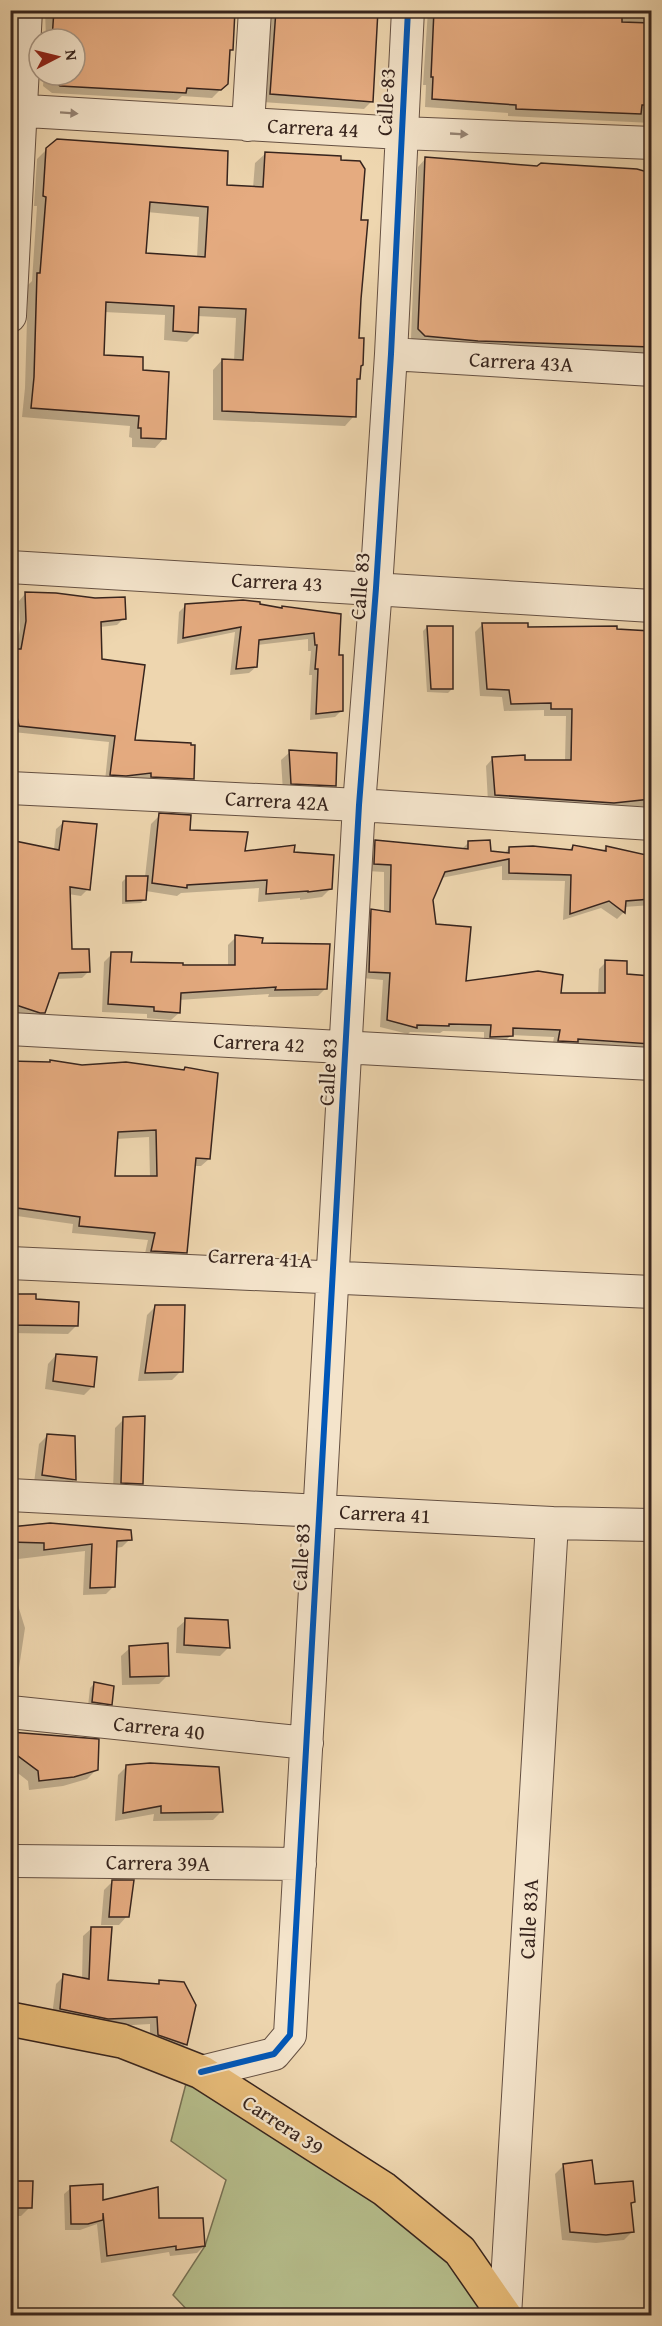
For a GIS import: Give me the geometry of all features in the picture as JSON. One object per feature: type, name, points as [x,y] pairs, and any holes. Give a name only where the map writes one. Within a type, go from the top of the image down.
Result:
[{"type":"main road","name":"Carrera 39","points":[[10,2019],[122,2042],[201,2072],[384,2189],[460,2251],[505,2316]]},
{"type":"street","points":[[10,316],[15,110],[26,10]]},
{"type":"street","points":[[248,125],[255,10]]},
{"type":"street","name":"Calle 83","points":[[201,2072],[274,2054],[290,2035],[358,805],[376,588],[391,354],[408,10]]},
{"type":"street","name":"Carrera 44","points":[[15,110],[401,133],[651,143]]},
{"type":"street","name":"Carrera 43A","points":[[391,354],[651,370]]},
{"type":"street","name":"Carrera 43","points":[[10,567],[651,606]]},
{"type":"street","name":"Carrera 42A","points":[[10,788],[358,805],[651,824]]},
{"type":"street","name":"Carrera 42","points":[[10,1029],[651,1064]]},
{"type":"street","name":"Carrera 41A","points":[[10,1263],[651,1292]]},
{"type":"street","name":"Carrera 41","points":[[10,1495],[651,1526]]},
{"type":"street","name":"Calle 83A","points":[[505,2316],[552,1523]]},
{"type":"street","name":"Carrera 40","points":[[10,1712],[307,1743]]},
{"type":"street","name":"Carrera 39A","points":[[15,1861],[300,1864]]},
{"type":"green space","points":[[188,2076],[325,2165],[443,2254],[487,2315],[270,2316],[253,2311],[242,2315],[192,2315],[173,2295],[205,2246],[226,2180],[171,2141]]},
{"type":"building","points":[[54,10],[235,10],[228,84],[221,90],[187,88],[186,93],[78,87],[87,87],[87,27],[53,27]]},
{"type":"building","points":[[276,10],[378,10],[373,102],[270,94]]},
{"type":"building","points":[[434,10],[622,10],[622,22],[651,23],[651,105],[642,105],[641,114],[516,109],[516,105],[432,99]]},
{"type":"building","points":[[57,139],[228,151],[227,185],[263,187],[265,152],[341,156],[341,160],[360,161],[365,169],[361,220],[368,220],[359,338],[364,338],[363,365],[360,379],[357,379],[356,417],[222,411],[222,359],[243,360],[246,309],[199,307],[198,333],[173,331],[174,306],[106,302],[104,355],[143,357],[143,370],[169,372],[166,439],[141,438],[141,428],[138,428],[139,416],[31,408],[37,273],[40,273],[46,197],[43,196],[46,148]],"holes":[[[150,202],[208,207],[205,257],[146,253]]]},
{"type":"building","points":[[425,157],[537,166],[541,163],[637,169],[651,173],[651,347],[478,341],[425,336],[418,329]]},
{"type":"building","points":[[25,592],[95,598],[125,597],[126,619],[101,622],[102,659],[145,665],[135,740],[195,745],[194,779],[151,777],[151,773],[110,775],[115,736],[19,726],[15,708],[15,693],[17,649],[21,649],[26,621]]},
{"type":"building","points":[[243,600],[282,608],[282,606],[341,614],[339,655],[343,655],[343,711],[316,714],[318,669],[315,669],[317,645],[315,645],[314,633],[259,640],[257,667],[236,669],[241,627],[183,638],[185,604]]},
{"type":"building","points":[[482,623],[528,623],[528,627],[617,626],[617,629],[651,631],[651,799],[614,803],[495,795],[492,757],[525,755],[525,760],[571,760],[572,709],[551,709],[551,703],[511,704],[509,690],[487,689]]},
{"type":"building","points":[[427,626],[453,626],[453,689],[431,689]]},
{"type":"building","points":[[289,750],[337,753],[336,786],[291,784]]},
{"type":"building","points":[[159,813],[191,815],[190,830],[248,832],[245,851],[295,845],[294,852],[334,855],[332,889],[266,894],[267,880],[187,885],[187,888],[152,883]]},
{"type":"building","points":[[63,821],[97,824],[90,890],[70,887],[72,949],[89,949],[90,972],[59,973],[45,1013],[40,1013],[10,1003],[10,840],[59,850]]},
{"type":"building","points":[[375,840],[468,849],[468,841],[490,840],[491,851],[509,853],[509,847],[533,846],[572,850],[573,845],[606,851],[606,846],[651,856],[651,899],[626,901],[625,913],[609,901],[570,914],[571,875],[509,873],[509,859],[445,872],[433,900],[436,924],[471,927],[466,981],[538,971],[563,975],[561,993],[605,993],[605,960],[627,961],[627,974],[651,976],[651,1044],[578,1039],[578,1042],[558,1041],[560,1030],[513,1028],[513,1036],[490,1037],[491,1025],[417,1025],[417,1028],[387,1020],[390,973],[369,972],[371,909],[390,912],[391,865],[374,864]]},
{"type":"building","points":[[126,876],[148,876],[146,900],[126,901]]},
{"type":"building","points":[[235,935],[263,938],[262,943],[330,944],[327,989],[275,990],[276,987],[181,993],[180,1013],[154,1011],[154,1007],[108,1004],[111,952],[132,952],[131,962],[235,965]]},
{"type":"building","points":[[50,1060],[82,1065],[126,1062],[184,1070],[185,1067],[218,1073],[210,1159],[196,1158],[187,1253],[151,1251],[155,1233],[79,1226],[80,1217],[10,1207],[10,1061],[50,1062]],"holes":[[[156,1130],[157,1176],[115,1176],[118,1132]]]},
{"type":"building","points":[[10,1294],[36,1294],[36,1299],[79,1302],[78,1326],[10,1325]]},
{"type":"building","points":[[155,1305],[185,1305],[183,1372],[145,1373]]},
{"type":"building","points":[[56,1354],[97,1357],[94,1387],[53,1381]]},
{"type":"building","points":[[145,1416],[143,1484],[121,1483],[123,1417]]},
{"type":"building","points":[[47,1434],[75,1436],[76,1480],[42,1475]]},
{"type":"building","points":[[50,1523],[131,1530],[132,1540],[117,1541],[115,1587],[90,1588],[92,1544],[44,1550],[44,1543],[10,1542],[10,1527]]},
{"type":"building","points":[[185,1618],[228,1620],[230,1648],[184,1645]]},
{"type":"building","points":[[168,1643],[169,1676],[130,1677],[129,1646]]},
{"type":"building","points":[[94,1682],[114,1686],[112,1705],[92,1702]]},
{"type":"building","points":[[10,1732],[99,1739],[98,1770],[74,1777],[39,1781],[38,1771],[10,1750]]},
{"type":"building","points":[[150,1763],[219,1767],[223,1812],[161,1813],[161,1806],[123,1813],[126,1765]]},
{"type":"building","points":[[112,1880],[134,1880],[129,1917],[109,1917]]},
{"type":"building","points":[[91,1927],[112,1927],[108,1980],[159,1984],[159,1980],[184,1982],[196,2005],[187,2045],[158,2035],[157,2017],[108,2019],[60,2009],[63,1974],[89,1979]]},
{"type":"building","points":[[592,2160],[595,2184],[633,2181],[635,2202],[631,2203],[634,2232],[606,2235],[570,2232],[563,2164]]},
{"type":"building","points":[[10,2181],[33,2181],[32,2208],[10,2208]]},
{"type":"building","points":[[103,2184],[103,2200],[158,2187],[159,2218],[203,2218],[205,2246],[176,2250],[176,2246],[107,2256],[103,2213],[103,2220],[88,2224],[71,2224],[70,2186]]},
{"type":"cycle path","points":[[201,2072],[274,2054],[290,2035],[359,805],[391,354],[408,10]]}]
